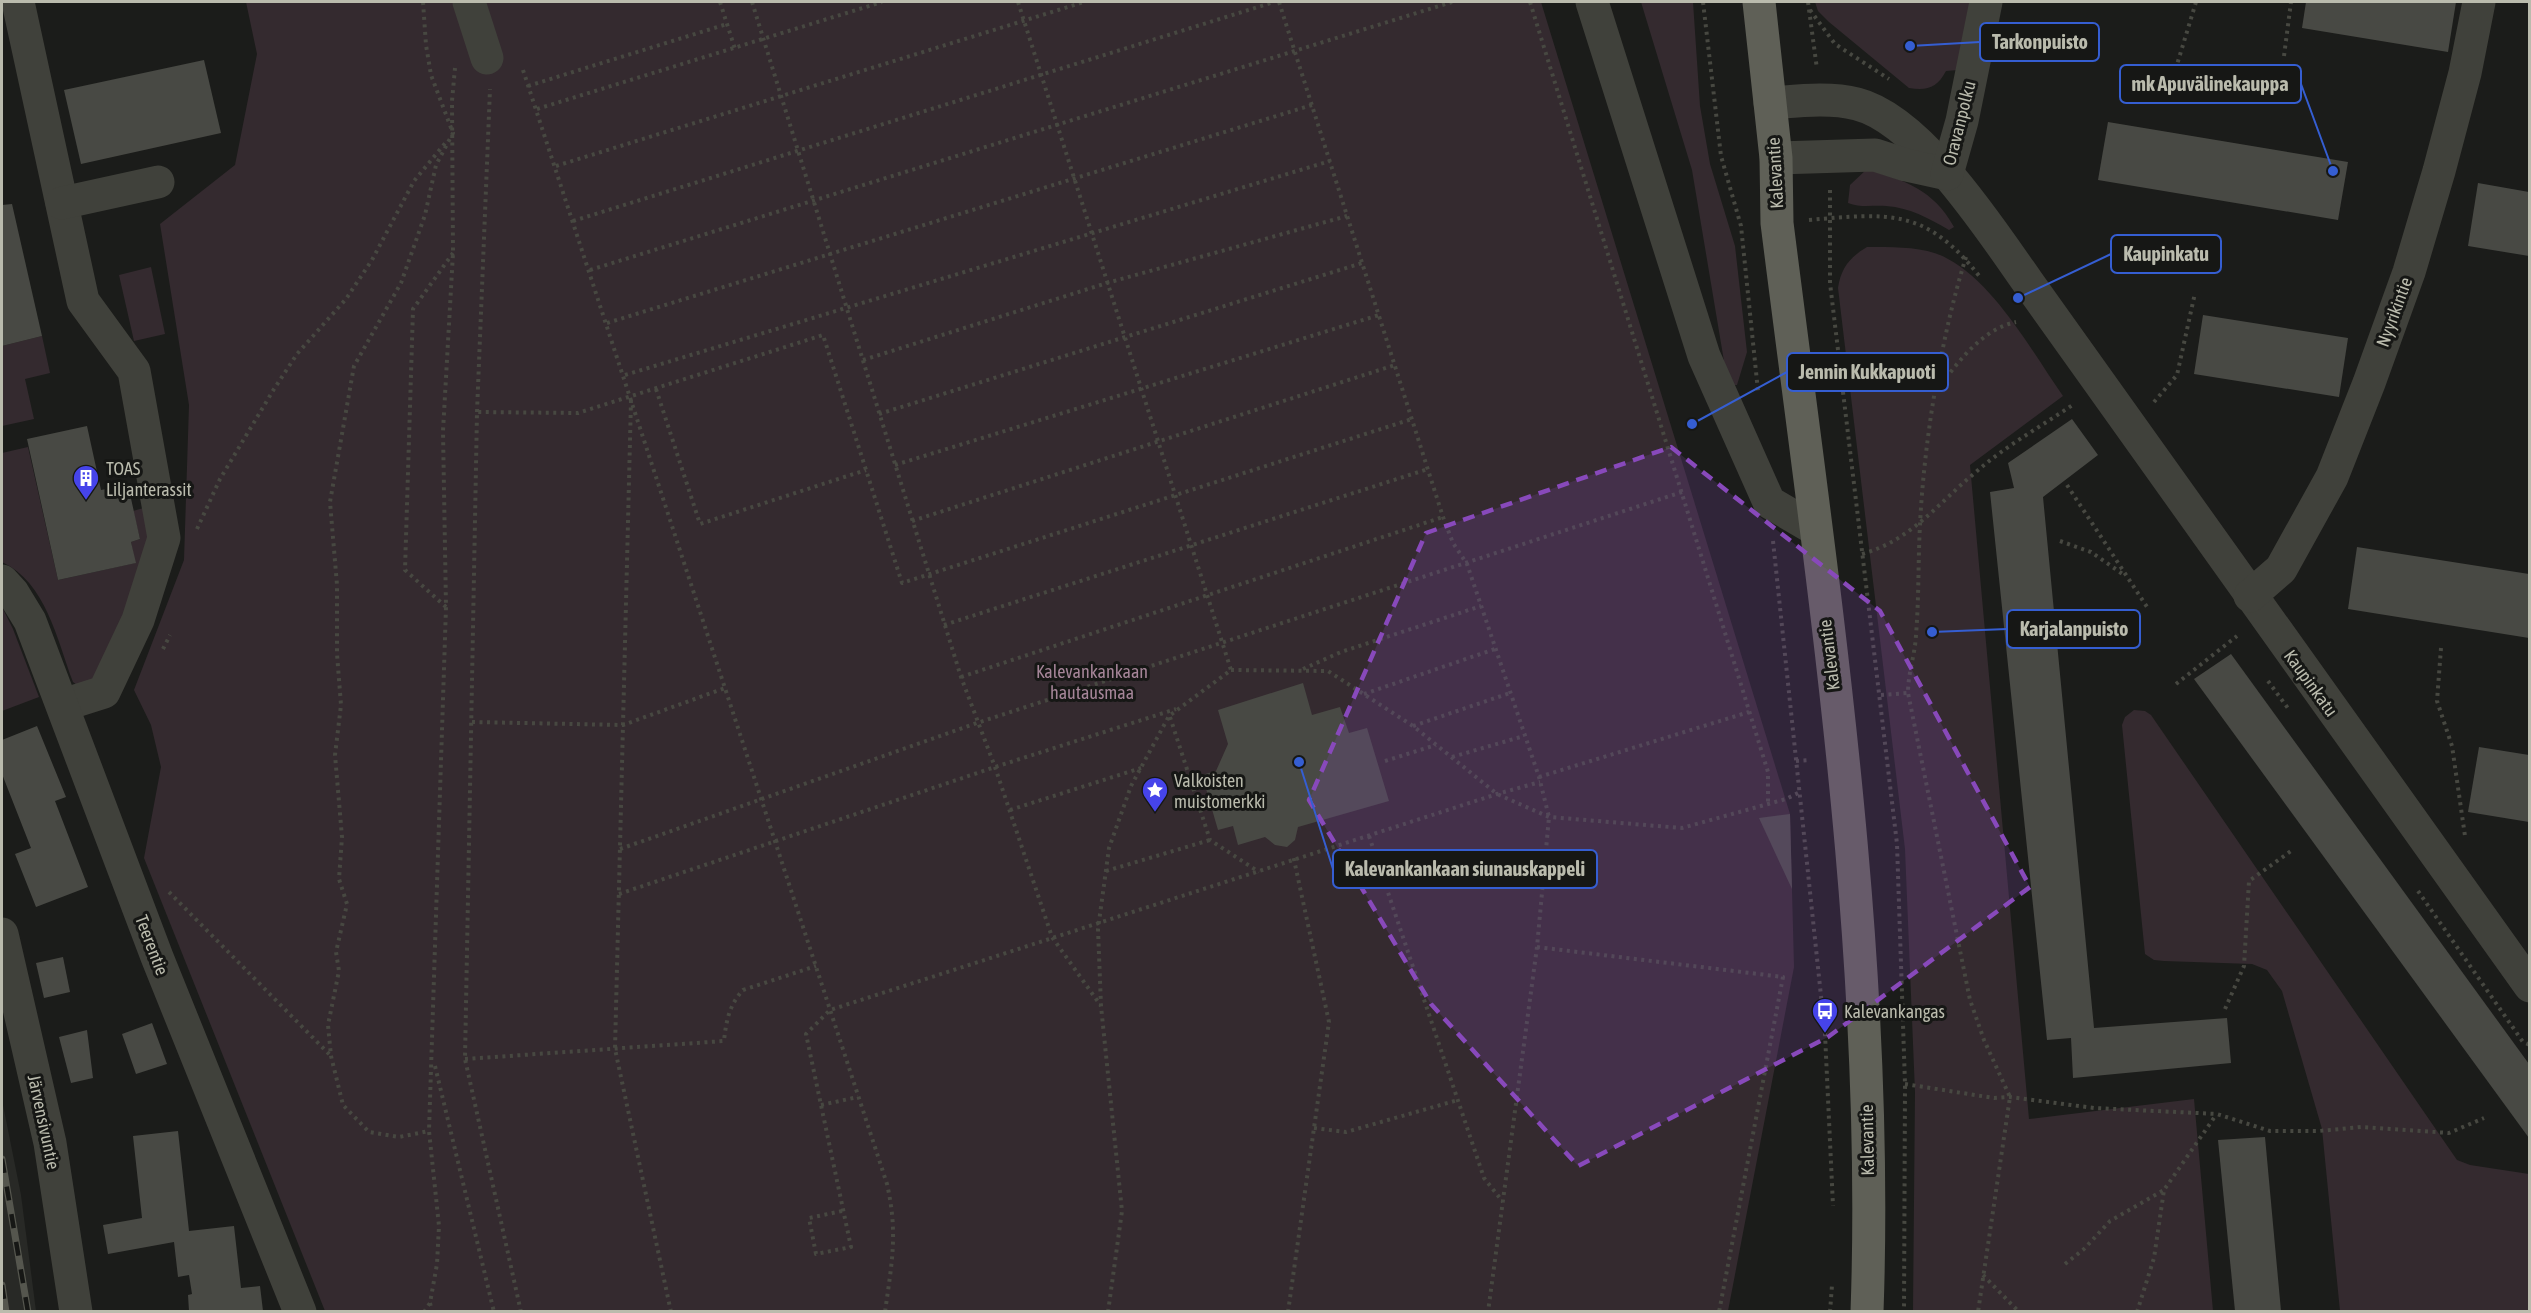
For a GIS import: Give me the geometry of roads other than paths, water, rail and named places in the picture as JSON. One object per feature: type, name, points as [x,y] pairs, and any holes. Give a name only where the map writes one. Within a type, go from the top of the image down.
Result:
[{"type":"main road","name":"Kalevantie","points":[[1759,2],[1776,159],[1777,223],[1841,756],[1861,982],[1869,1155],[1867,1311]]},
{"type":"street","points":[[18,2],[83,301],[134,371],[165,538],[138,620],[104,692],[63,705]]},
{"type":"street","points":[[1592,2],[1704,356],[1769,502],[1815,529]]},
{"type":"street","name":"Oravanpolku","points":[[1947,174],[1962,121],[1986,2]]},
{"type":"street","name":"Nyyrikintie","points":[[2250,596],[2281,569],[2332,477],[2369,383],[2409,272],[2439,171],[2465,73],[2479,2]]},
{"type":"street","points":[[472,13],[489,69]]},
{"type":"street","name":"Kaupinkatu","points":[[1770,103],[1822,100],[1858,104],[1886,117],[1947,174],[2052,315],[2529,987]]},
{"type":"street","points":[[1776,159],[1829,154],[1875,155],[1947,174]]},
{"type":"street","points":[[62,203],[158,182]]},
{"type":"street","name":"Teerentie","points":[[2,581],[13,593],[30,621],[157,957],[300,1311]]},
{"type":"street","name":"Järvensivuntie","points":[[2,934],[50,1143],[76,1311]]},
{"type":"railway","points":[[2,1159],[28,1312]]},
{"type":"railway","points":[[2,1285],[6,1312]]},
{"type":"place","name":"Tarkonpuisto","points":[[1910,46]]},
{"type":"place","name":"mk Apuvälinekauppa","points":[[2333,171]]},
{"type":"place","name":"Kaupinkatu","points":[[2018,298]]},
{"type":"place","name":"Jennin Kukkapuoti","points":[[1692,424]]},
{"type":"place","name":"TOAS Liljanterassit","points":[[86,501]]},
{"type":"place","name":"Karjalanpuisto","points":[[1932,632]]},
{"type":"place","name":"Kalevankankaan siunauskappeli","points":[[1299,762]]},
{"type":"place","name":"Valkoisten muistomerkki","points":[[1155,813]]},
{"type":"place","name":"Kalevankangas","points":[[1825,1034]]},
{"type":"park label","name":"Kalevankankaan hautausmaa","points":[[1092,681]]}]
